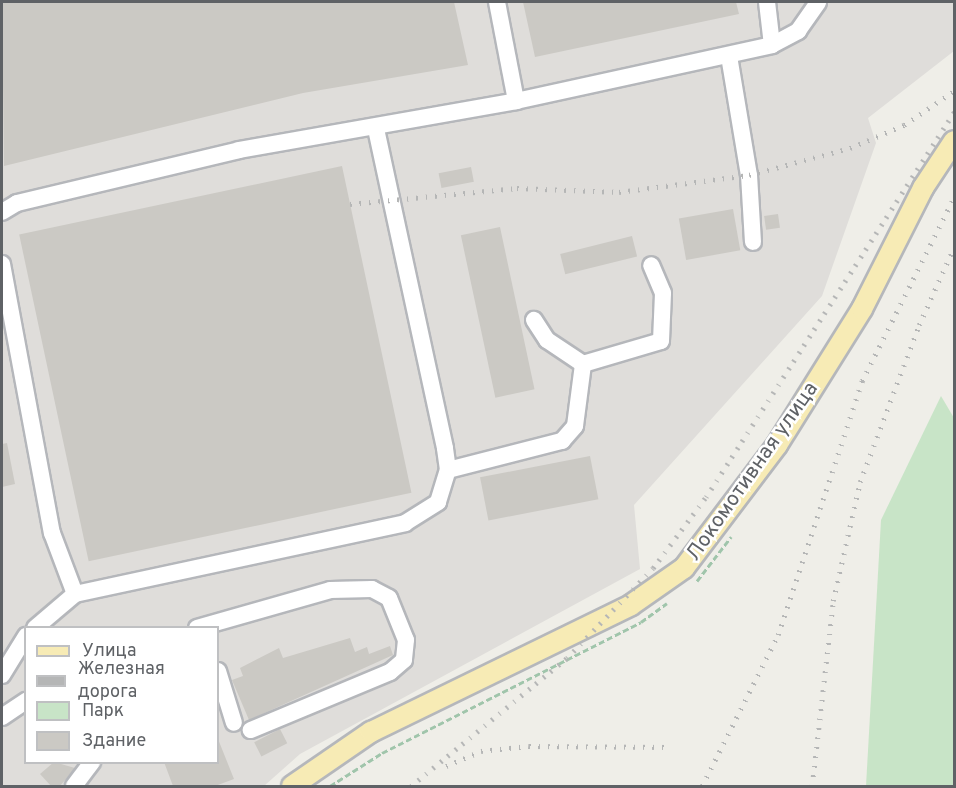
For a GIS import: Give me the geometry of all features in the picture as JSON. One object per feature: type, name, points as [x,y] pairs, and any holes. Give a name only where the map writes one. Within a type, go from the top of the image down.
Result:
[{"type":"main road","name":"Локомотивная улица","points":[[292,786],[371,732],[632,605],[684,568],[777,445],[862,309],[923,188],[954,141]]},
{"type":"lane","points":[[497,2],[516,101]]},
{"type":"lane","points":[[767,2],[772,45]]},
{"type":"lane","points":[[2,212],[207,158],[516,101],[772,45],[798,31],[818,2]]},
{"type":"lane","points":[[729,56],[752,195],[753,242]]},
{"type":"lane","points":[[36,626],[75,594],[405,523],[438,502],[448,470],[376,128]]},
{"type":"lane","points":[[2,264],[52,533],[75,594]]},
{"type":"lane","points":[[583,364],[661,341],[663,293],[651,265]]},
{"type":"lane","points":[[534,320],[547,340],[583,364]]},
{"type":"lane","points":[[448,470],[562,441],[575,426],[583,364]]},
{"type":"lane","points":[[204,626],[330,590],[372,589],[389,598],[398,618],[406,640],[404,660],[390,672],[251,730]]},
{"type":"lane","points":[[2,675],[24,639]]},
{"type":"lane","points":[[219,674],[234,723]]},
{"type":"lane","points":[[2,717],[24,702]]},
{"type":"lane","points":[[74,786],[90,764]]},
{"type":"path","points":[[688,588],[707,574],[738,526]]},
{"type":"path","points":[[330,786],[382,753],[641,622],[669,601]]},
{"type":"shaded area","points":[[2,2],[954,2],[954,51],[868,118],[876,143],[822,296],[634,505],[640,569],[300,754],[264,786],[2,786]]},
{"type":"green space","points":[[941,396],[954,418],[954,786],[866,786],[881,520]]},
{"type":"building","points":[[2,2],[454,2],[468,65],[303,93],[4,166]]},
{"type":"building","points":[[523,2],[736,2],[739,14],[535,57]]},
{"type":"building","points":[[342,166],[411,493],[89,561],[19,235]]},
{"type":"building","points":[[471,167],[474,182],[441,188],[439,173]]},
{"type":"building","points":[[733,209],[740,250],[686,260],[679,219]]},
{"type":"building","points":[[778,214],[780,228],[766,230],[764,216]]},
{"type":"building","points":[[500,227],[535,389],[495,398],[461,235]]},
{"type":"building","points":[[632,236],[637,256],[565,274],[560,254]]},
{"type":"building","points":[[7,443],[15,484],[2,487],[2,444]]},
{"type":"building","points":[[590,456],[598,499],[488,521],[480,477]]},
{"type":"building","points":[[350,638],[355,652],[367,647],[369,654],[390,646],[393,655],[249,720],[232,680],[243,676],[240,668],[279,648],[283,658]]},
{"type":"building","points":[[280,729],[287,743],[261,756],[254,742]]},
{"type":"building","points":[[219,742],[234,779],[215,786],[173,786],[165,764],[219,764]]},
{"type":"building","points":[[52,764],[75,768],[60,786],[51,786],[40,774]]},
{"type":"railway","points":[[350,204],[517,188],[619,192],[749,175],[850,148],[904,125],[954,91]]},
{"type":"railway","points":[[411,786],[567,658],[653,568],[706,497],[954,112]]},
{"type":"railway","points":[[702,786],[778,635],[862,381],[954,197]]},
{"type":"railway","points":[[812,786],[833,601],[860,482],[919,325],[954,247]]},
{"type":"railway","points":[[446,766],[481,751],[529,746],[670,747]]}]
